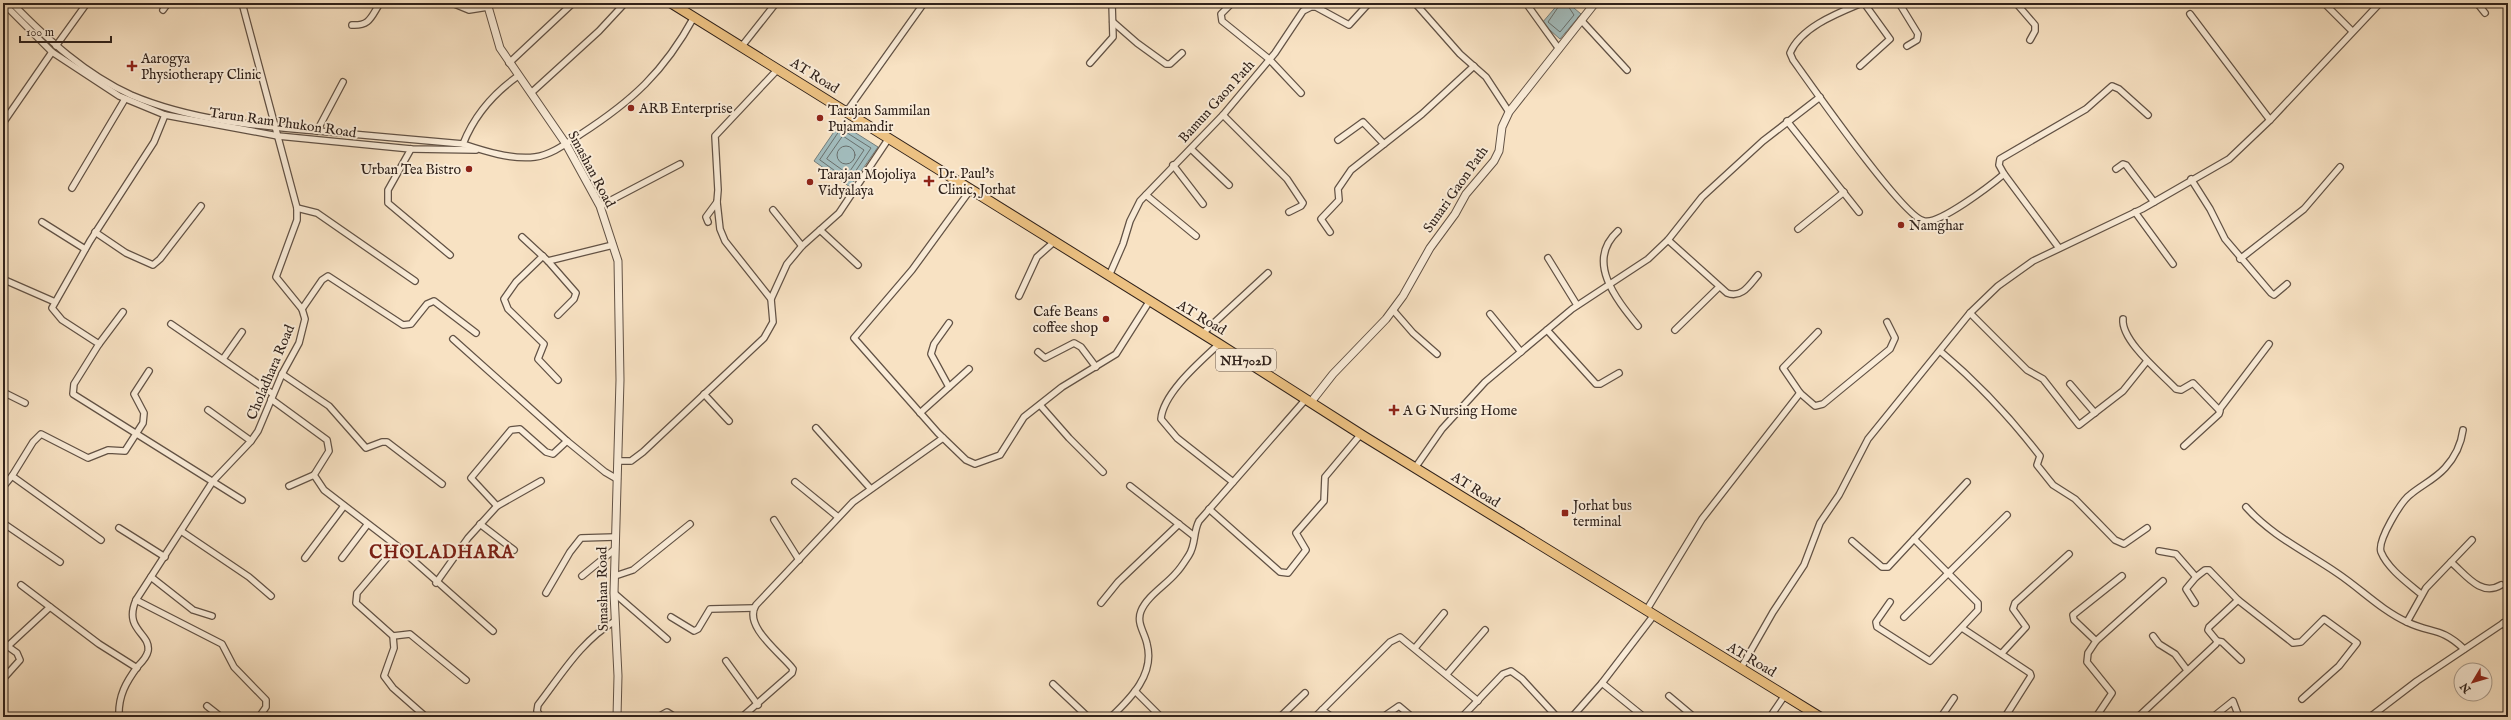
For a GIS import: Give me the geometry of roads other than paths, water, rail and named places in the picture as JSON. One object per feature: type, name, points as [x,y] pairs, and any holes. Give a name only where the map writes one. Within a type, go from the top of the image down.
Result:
[{"type":"highway","name":"AT Road","points":[[671,3],[972,189],[1149,302],[1203,333],[1415,468],[1820,717]]},
{"type":"street","name":"Tarun Ram Phukon Road","points":[[3,3],[52,52],[125,99],[165,115],[278,136],[410,149],[464,151],[478,149]]},
{"type":"street","name":"Tarun Ram Phukon Road","points":[[12,3],[56,46],[84,67],[131,95],[190,113],[276,129],[317,131],[463,144],[478,149],[526,158],[544,155],[566,144],[612,114],[640,92],[662,66],[694,17]]},
{"type":"street","points":[[56,46],[87,3]]},
{"type":"street","points":[[163,10],[168,3]]},
{"type":"street","name":"Choladhara Road","points":[[119,717],[118,706],[122,690],[148,648],[132,619],[132,611],[136,600],[213,481],[251,441],[258,431],[282,374],[303,332],[305,319],[302,309],[276,276],[297,220],[297,208],[242,3]]},
{"type":"street","points":[[352,25],[363,26],[367,23],[380,3]]},
{"type":"street","points":[[452,3],[469,10],[488,5]]},
{"type":"street","points":[[509,62],[573,3]]},
{"type":"street","points":[[531,94],[599,31],[625,3]]},
{"type":"street","points":[[742,46],[776,3]]},
{"type":"street","points":[[847,111],[924,3]]},
{"type":"street","points":[[1090,63],[1111,40],[1113,22],[1112,3]]},
{"type":"street","points":[[1232,3],[1220,16],[1222,21],[1269,59],[1301,92]]},
{"type":"street","name":"Bamun Gaon Path","points":[[1109,276],[1123,244],[1130,221],[1146,194],[1223,115],[1269,59],[1307,8],[1316,7],[1349,25],[1368,3]]},
{"type":"street","points":[[1415,3],[1460,54],[1486,77],[1509,112]]},
{"type":"street","points":[[1526,3],[1559,49]]},
{"type":"street","name":"Sunari Gaon Path","points":[[1308,401],[1393,310],[1430,248],[1455,214],[1466,194],[1494,161],[1499,151],[1502,127],[1509,112],[1595,3]]},
{"type":"street","points":[[1860,66],[1890,40],[1863,3],[1828,19],[1808,32],[1792,48],[1791,57],[1875,171],[1920,220],[1924,222],[1937,219],[1971,199],[2004,174]]},
{"type":"street","points":[[1899,3],[1918,34],[1917,40],[1907,46]]},
{"type":"street","points":[[2016,3],[2035,25],[2035,31],[2030,40]]},
{"type":"street","points":[[2324,3],[2352,31]]},
{"type":"street","points":[[1741,668],[1773,612],[1804,565],[1820,523],[1842,490],[1868,440],[1970,313],[2015,272],[2059,248],[2154,202],[2229,158],[2270,120],[2352,31],[2380,3]]},
{"type":"street","points":[[2477,3],[2485,13]]},
{"type":"street","name":"Smashan Road","points":[[488,5],[500,48],[566,144],[600,206],[618,261],[620,380],[614,593],[618,676],[617,717]]},
{"type":"street","points":[[2190,14],[2270,120]]},
{"type":"street","points":[[1581,20],[1627,70]]},
{"type":"street","points":[[1113,22],[1137,43],[1166,64],[1170,64],[1182,53]]},
{"type":"street","points":[[3,123],[52,52]]},
{"type":"street","points":[[1330,232],[1321,220],[1339,200],[1338,189],[1351,170],[1422,114],[1474,66]]},
{"type":"street","points":[[771,299],[725,241],[720,229],[717,202],[718,177],[715,136],[778,69]]},
{"type":"street","points":[[463,144],[469,131],[491,98],[518,76]]},
{"type":"street","points":[[317,131],[344,82]]},
{"type":"street","points":[[2059,248],[2004,174],[1999,165],[2002,158],[2086,109],[2112,86],[2120,89],[2148,115]]},
{"type":"street","points":[[1415,468],[1431,443],[1452,416],[1486,382],[1577,305],[1648,259],[1668,240],[1702,197],[1787,121],[1820,97]]},
{"type":"street","points":[[72,188],[125,99]]},
{"type":"street","points":[[99,344],[55,314],[52,308],[95,232],[154,142],[165,115]]},
{"type":"street","points":[[1223,115],[1287,179],[1303,203],[1301,206],[1290,212]]},
{"type":"street","points":[[1787,121],[1859,212]]},
{"type":"street","points":[[1338,140],[1363,122],[1384,144]]},
{"type":"street","points":[[618,461],[633,460],[751,352],[768,332],[773,322],[771,299],[784,268],[802,246],[839,213],[889,138]]},
{"type":"street","points":[[410,149],[388,190],[388,203],[450,255]]},
{"type":"street","points":[[1191,149],[1229,185]]},
{"type":"street","points":[[600,206],[680,164]]},
{"type":"street","points":[[2116,169],[2123,164],[2126,165],[2154,202]]},
{"type":"street","points":[[1173,165],[1203,204]]},
{"type":"street","points":[[2240,259],[2304,209],[2340,167]]},
{"type":"street","points":[[2191,179],[2210,209],[2221,232],[2240,259],[2272,295],[2287,284]]},
{"type":"street","points":[[972,189],[892,295],[855,336],[856,342],[896,382],[920,413],[966,460],[975,464],[1000,455],[1006,448],[1019,422],[1066,385],[1116,354],[1149,302]]},
{"type":"street","points":[[1798,229],[1844,192]]},
{"type":"street","points":[[1146,194],[1196,236]]},
{"type":"street","points":[[708,222],[707,215],[717,202]]},
{"type":"street","points":[[95,232],[126,253],[153,265],[160,259],[201,206]]},
{"type":"street","points":[[297,208],[317,213],[416,281]]},
{"type":"street","points":[[773,210],[802,246]]},
{"type":"street","points":[[2135,212],[2172,264]]},
{"type":"street","points":[[42,222],[85,249]]},
{"type":"street","points":[[820,230],[858,266]]},
{"type":"street","points":[[1618,231],[1610,239],[1604,250],[1604,266],[1609,284],[1620,303],[1638,326]]},
{"type":"street","points":[[522,237],[548,261],[576,293],[574,299],[558,314]]},
{"type":"street","points":[[1668,240],[1727,293],[1737,295],[1758,275]]},
{"type":"street","points":[[1019,296],[1037,257],[1054,241]]},
{"type":"street","points":[[548,261],[613,245]]},
{"type":"street","points":[[543,256],[516,282],[504,299],[508,308],[544,344],[538,360],[558,380]]},
{"type":"street","points":[[1548,258],[1577,305]]},
{"type":"street","points":[[1203,333],[1268,273]]},
{"type":"street","points":[[302,309],[322,280],[328,276],[403,325],[411,324],[427,304],[434,301],[476,333]]},
{"type":"street","points":[[7,281],[55,302]]},
{"type":"street","points":[[1675,330],[1719,287]]},
{"type":"street","points":[[1393,310],[1413,333],[1437,354]]},
{"type":"street","points":[[123,312],[99,344],[74,384],[74,394],[242,500]]},
{"type":"street","points":[[1970,313],[2027,370],[2043,378],[2077,424],[2083,423],[2095,414],[2130,384],[2147,361]]},
{"type":"street","points":[[1490,314],[1521,352]]},
{"type":"street","points":[[2123,319],[2124,329],[2147,361],[2176,389],[2181,390],[2193,383],[2219,410]]},
{"type":"street","points":[[1818,332],[1783,368],[1800,393],[1812,405],[1823,404],[1893,346],[1895,338],[1887,322]]},
{"type":"street","points":[[949,387],[932,354],[934,344],[950,323]]},
{"type":"street","points":[[171,324],[222,359],[327,440],[329,451],[314,475],[289,486]]},
{"type":"street","points":[[1547,330],[1596,384],[1600,384],[1619,373]]},
{"type":"street","points":[[222,359],[242,332]]},
{"type":"street","points":[[453,339],[567,441],[617,480]]},
{"type":"street","points":[[1038,352],[1045,358],[1074,343],[1081,347],[1096,367]]},
{"type":"street","points":[[1219,344],[1197,365],[1163,406],[1161,419],[1177,438],[1233,482]]},
{"type":"street","points":[[2184,446],[2219,414],[2219,410],[2269,344]]},
{"type":"street","points":[[1940,351],[1985,390],[2001,408],[2040,456],[2037,466],[2053,486],[2075,499],[2115,540],[2124,544],[2147,528]]},
{"type":"street","points":[[920,413],[969,369]]},
{"type":"street","points":[[3,487],[12,476],[33,442],[41,434],[88,458],[108,450],[125,451],[138,434],[143,423],[144,413],[134,394],[149,371]]},
{"type":"street","points":[[282,374],[329,406],[366,448],[382,442],[387,442],[442,484]]},
{"type":"street","points":[[2070,384],[2095,414]]},
{"type":"street","points":[[3,392],[25,403]]},
{"type":"street","points":[[1572,717],[1602,683],[1650,613],[1711,506],[1800,393]]},
{"type":"street","points":[[704,394],[729,421]]},
{"type":"street","points":[[1111,717],[1135,691],[1145,676],[1149,659],[1148,644],[1140,626],[1141,612],[1177,573],[1190,553],[1194,544],[1194,536],[1199,521],[1308,401]]},
{"type":"street","points":[[1040,405],[1069,438],[1103,472]]},
{"type":"street","points":[[208,410],[251,441]]},
{"type":"street","points":[[816,428],[870,488]]},
{"type":"street","points":[[497,506],[471,478],[511,430],[520,429],[546,452],[553,454],[567,441]]},
{"type":"street","points":[[2421,594],[2388,562],[2382,554],[2380,545],[2404,500],[2439,474],[2452,460],[2458,450],[2463,430]]},
{"type":"street","points":[[1209,509],[1280,572],[1288,573],[1306,550],[1296,533],[1324,501],[1325,477],[1361,434]]},
{"type":"street","points":[[671,617],[694,631],[698,630],[710,609],[754,608],[838,517],[870,488],[943,438]]},
{"type":"street","points":[[314,475],[324,490],[397,546],[493,631]]},
{"type":"street","points":[[12,476],[101,540]]},
{"type":"street","points":[[436,582],[480,524],[497,506],[542,481]]},
{"type":"street","points":[[795,482],[838,517]]},
{"type":"street","points":[[1852,541],[1885,568],[1967,482]]},
{"type":"street","points":[[1130,486],[1194,536]]},
{"type":"street","points":[[305,558],[344,506]]},
{"type":"street","points":[[2246,507],[2276,535],[2337,573],[2408,622],[2449,635],[2464,649]]},
{"type":"street","points":[[1904,617],[1947,572],[2007,515]]},
{"type":"street","points":[[774,520],[799,560]]},
{"type":"street","points":[[3,523],[60,562]]},
{"type":"street","points":[[342,558],[367,524]]},
{"type":"street","points":[[480,524],[514,550]]},
{"type":"street","points":[[615,576],[633,570],[690,524]]},
{"type":"street","points":[[1101,603],[1121,579],[1179,524]]},
{"type":"street","points":[[119,528],[165,557]]},
{"type":"street","points":[[181,531],[249,577],[271,596]]},
{"type":"street","points":[[546,593],[570,552],[581,538],[615,537]]},
{"type":"street","points":[[1890,602],[1876,622],[1877,627],[1928,661],[1934,659],[1978,610],[1979,605],[1914,539]]},
{"type":"street","points":[[2408,622],[2421,594],[2472,540]]},
{"type":"street","points":[[397,546],[357,593],[357,606],[384,626],[393,636],[394,648],[384,676],[393,688],[426,717]]},
{"type":"street","points":[[582,576],[615,549]]},
{"type":"street","points":[[2159,551],[2176,554],[2196,577]]},
{"type":"street","points":[[2002,653],[2026,627],[2024,621],[2013,609],[2015,603],[2069,554]]},
{"type":"street","points":[[2451,562],[2484,589],[2494,590],[2501,585]]},
{"type":"street","points":[[2195,603],[2186,589],[2196,577],[2205,570],[2209,570],[2238,600],[2293,643],[2301,642],[2324,619],[2357,643],[2339,666],[2302,699]]},
{"type":"street","points":[[2096,641],[2074,620],[2072,615],[2122,576]]},
{"type":"street","points":[[152,577],[193,610],[212,616]]},
{"type":"street","points":[[2096,717],[2112,693],[2087,662],[2088,653],[2096,641],[2163,581]]},
{"type":"street","points":[[21,585],[99,644],[137,668]]},
{"type":"street","points":[[614,593],[667,639]]},
{"type":"street","points":[[136,600],[222,644],[234,667],[266,700],[266,707],[259,717]]},
{"type":"street","points":[[2238,600],[2209,627],[2208,630],[2217,642],[2222,642],[2241,660]]},
{"type":"street","points":[[3,679],[20,660],[17,653],[5,645],[50,607]]},
{"type":"street","points":[[742,717],[789,678],[792,669],[761,636],[756,624],[754,608]]},
{"type":"street","points":[[1415,648],[1444,613]]},
{"type":"street","points":[[542,717],[537,711],[538,705],[576,654],[590,637],[615,621]]},
{"type":"street","points":[[2370,717],[2505,621],[2508,629]]},
{"type":"street","points":[[1962,628],[2002,653],[2031,674],[2005,717]]},
{"type":"street","points":[[1447,674],[1485,630]]},
{"type":"street","points":[[393,636],[410,634],[466,680]]},
{"type":"street","points":[[2152,636],[2175,654],[2187,670]]},
{"type":"street","points":[[1315,717],[1395,639],[1400,637],[1405,639],[1478,701]]},
{"type":"street","points":[[2138,717],[2217,642]]},
{"type":"street","points":[[726,661],[758,705]]},
{"type":"street","points":[[1462,717],[1503,674],[1511,671],[1522,679],[1558,717]]},
{"type":"street","points":[[1602,683],[1644,717]]},
{"type":"street","points":[[1053,684],[1088,717]]},
{"type":"street","points":[[1135,691],[1161,717]]},
{"type":"street","points":[[1280,717],[1305,693]]},
{"type":"street","points":[[1770,717],[1785,695]]},
{"type":"street","points":[[1669,696],[1694,717]]},
{"type":"street","points":[[1941,717],[1954,698]]},
{"type":"street","points":[[2213,717],[2233,701],[2239,717]]},
{"type":"street","points":[[207,706],[221,717]]},
{"type":"street","points":[[1383,717],[1399,706],[1412,717]]},
{"type":"street","points":[[1322,710],[1332,717]]},
{"type":"street","points":[[658,717],[668,712],[675,717]]},
{"type":"water","points":[[1559,3],[1568,3],[1581,14],[1560,39],[1542,23]]},
{"type":"water","points":[[840,123],[878,147],[850,187],[814,161]]},
{"type":"place","name":"Aarogya Physiotherapy Clinic","points":[[132,66]]},
{"type":"place","name":"ARB Enterprise","points":[[631,108]]},
{"type":"place","name":"Tarajan Sammilan Pujamandir","points":[[820,118]]},
{"type":"place","name":"Urban Tea Bistro","points":[[469,169]]},
{"type":"place","name":"Dr. Paul's Clinic, Jorhat","points":[[929,181]]},
{"type":"place","name":"Tarajan Mojoliya Vidyalaya","points":[[810,182]]},
{"type":"place","name":"Namghar","points":[[1901,225]]},
{"type":"place","name":"Cafe Beans coffee shop","points":[[1106,319]]},
{"type":"place","name":"A G Nursing Home","points":[[1394,410]]},
{"type":"place","name":"Jorhat bus terminal","points":[[1565,513]]},
{"type":"district","name":"CHOLADHARA","points":[[442,552]]}]
